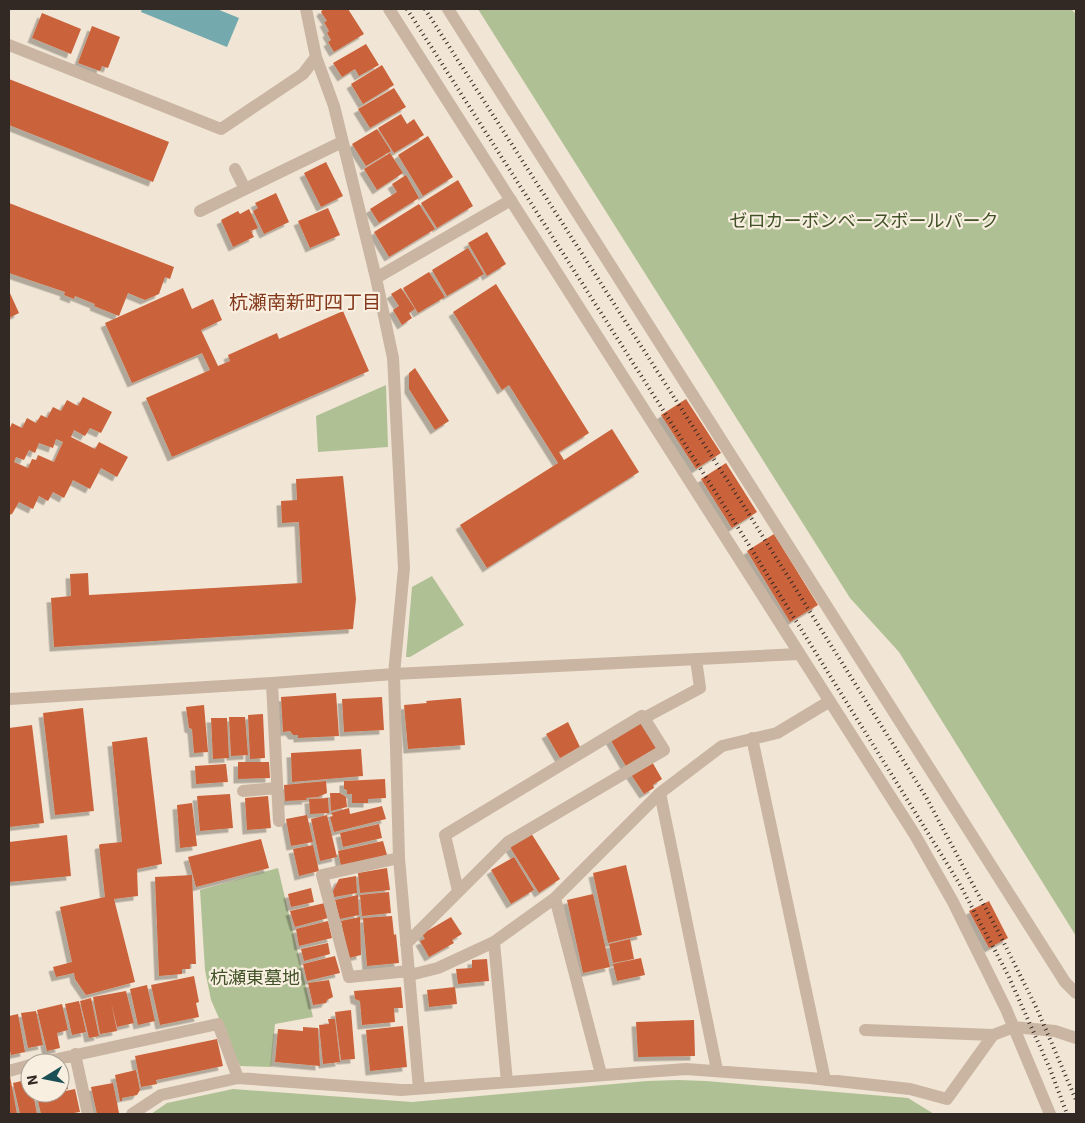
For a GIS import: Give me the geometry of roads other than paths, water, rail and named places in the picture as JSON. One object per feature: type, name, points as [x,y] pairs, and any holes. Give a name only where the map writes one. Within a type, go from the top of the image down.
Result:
[{"type":"street","points":[[306,9],[316,57],[334,106],[376,278],[393,358],[404,558],[394,674],[399,858],[419,1089]]},
{"type":"street","points":[[389,9],[915,835],[948,894],[1014,1027],[1050,1114]]},
{"type":"street","points":[[448,9],[1066,982],[1076,993]]},
{"type":"street","points":[[9,45],[221,129],[303,74],[316,57]]},
{"type":"street","points":[[200,211],[342,142]]},
{"type":"street","points":[[236,169],[245,189]]},
{"type":"street","points":[[376,278],[511,200]]},
{"type":"street","points":[[9,698],[394,674],[799,654]]},
{"type":"street","points":[[458,891],[445,835],[642,716],[644,718],[700,688],[696,659]]},
{"type":"street","points":[[272,683],[279,821]]},
{"type":"street","points":[[399,858],[322,875],[349,977],[409,973],[438,968],[494,942],[555,898],[660,793],[722,746],[777,732],[830,702]]},
{"type":"street","points":[[406,944],[508,842],[664,750],[644,718]]},
{"type":"street","points":[[752,738],[825,1080]]},
{"type":"street","points":[[243,791],[277,788]]},
{"type":"street","points":[[660,793],[718,1070]]},
{"type":"street","points":[[555,898],[601,1074]]},
{"type":"street","points":[[494,942],[508,1082]]},
{"type":"street","points":[[70,1055],[218,1024],[238,1078]]},
{"type":"street","points":[[865,1030],[993,1035],[1014,1027],[1055,1031],[1076,1038]]},
{"type":"street","points":[[132,1114],[161,1095],[238,1078],[401,1090],[686,1069],[718,1070],[910,1089],[946,1099],[993,1035]]},
{"type":"street","points":[[75,1054],[88,1114]]},
{"type":"water","points":[[142,9],[217,9],[239,18],[227,47],[141,12]]},
{"type":"railway","points":[[407,9],[732,518],[959,883],[1008,975],[1050,1069],[1067,1114]]},
{"type":"railway","points":[[425,9],[745,508],[926,797],[1001,937],[1037,1009],[1076,1100]]},
{"type":"district","name":"杭瀬南新町四丁目","points":[[305,302]]},
{"type":"park label","name":"ゼロカーボンベースボールパーク","points":[[864,221]]},
{"type":"park label","name":"杭瀬東墓地","points":[[255,978]]}]
